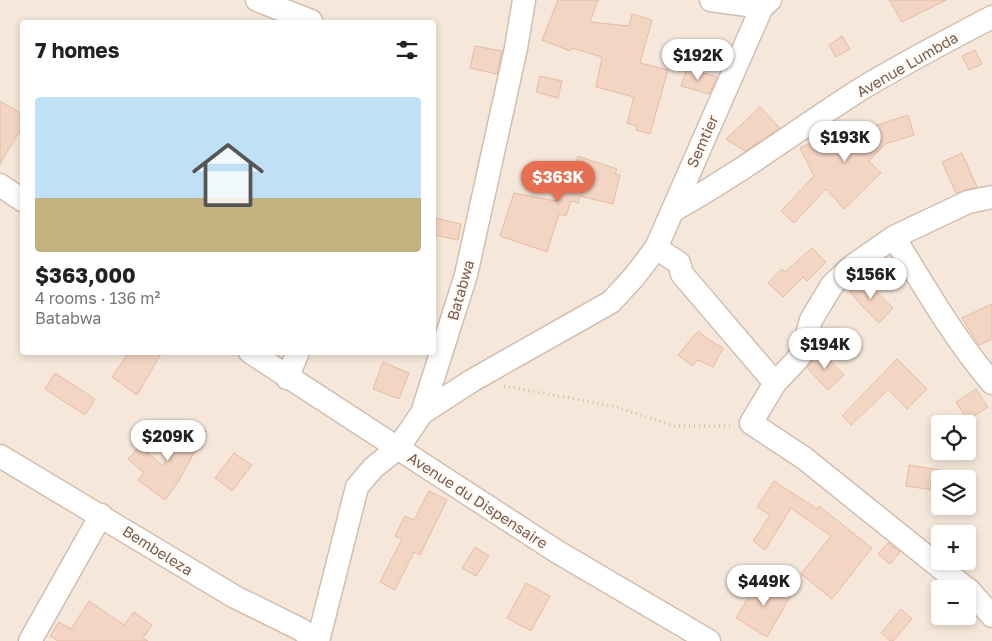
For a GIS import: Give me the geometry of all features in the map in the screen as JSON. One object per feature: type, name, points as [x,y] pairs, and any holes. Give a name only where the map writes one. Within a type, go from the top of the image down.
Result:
[{"type":"street","points":[[257,0],[311,14]]},
{"type":"street","name":"Batabwa","points":[[317,641],[357,486],[373,468],[398,448],[422,413],[466,275],[516,48],[524,0]]},
{"type":"street","points":[[711,0],[766,3]]},
{"type":"street","name":"Semtier","points":[[422,413],[473,380],[611,302],[634,277],[656,248],[766,3]]},
{"type":"street","name":"Avenue Lumbda","points":[[672,211],[701,195],[862,89],[924,52],[992,17]]},
{"type":"street","points":[[0,185],[20,199]]},
{"type":"street","points":[[956,580],[804,458],[751,423],[774,383],[796,362],[802,352],[811,320],[832,285],[851,268],[894,237],[968,202],[992,197]]},
{"type":"street","points":[[894,237],[939,311],[970,356],[992,383]]},
{"type":"street","points":[[656,248],[679,263],[682,274],[774,383]]},
{"type":"street","name":"Avenue du Dispensaire","points":[[254,355],[556,551],[709,641]]},
{"type":"street","points":[[287,378],[297,355]]},
{"type":"street","name":"Bembeleza","points":[[0,456],[235,597],[300,629],[317,641]]},
{"type":"street","points":[[30,641],[101,515]]},
{"type":"street","points":[[976,599],[992,616]]},
{"type":"path","points":[[473,380],[612,406],[675,426],[729,426],[751,423]]},
{"type":"shaded area","points":[[0,0],[992,0],[992,641],[0,641]]},
{"type":"building","points":[[558,0],[598,0],[590,22],[629,26],[632,14],[652,20],[640,63],[668,70],[650,134],[636,130],[637,126],[627,123],[634,97],[596,87],[602,57],[572,48],[570,51],[542,40]]},
{"type":"building","points":[[889,0],[946,0],[902,22]]},
{"type":"building","points":[[842,36],[850,49],[836,57],[829,45]]},
{"type":"building","points":[[475,46],[502,51],[497,74],[470,68]]},
{"type":"building","points":[[975,50],[982,64],[969,70],[962,56]]},
{"type":"building","points":[[687,68],[717,77],[709,94],[681,86]]},
{"type":"building","points":[[540,76],[562,81],[558,98],[536,92]]},
{"type":"building","points":[[0,101],[20,113],[20,130],[0,164]]},
{"type":"building","points":[[760,107],[780,128],[745,151],[726,139]]},
{"type":"building","points":[[908,115],[914,135],[885,144],[869,161],[881,173],[844,209],[826,189],[794,223],[781,211],[814,176],[800,148],[861,121],[865,129]]},
{"type":"building","points":[[962,153],[977,187],[956,193],[942,162]]},
{"type":"building","points":[[578,156],[617,169],[615,174],[620,175],[613,204],[580,196],[578,203],[571,201],[566,216],[559,214],[547,252],[500,236],[514,193],[556,201],[564,171],[572,174]]},
{"type":"building","points":[[436,218],[461,224],[458,240],[436,235]]},
{"type":"building","points":[[812,248],[826,262],[807,281],[803,277],[783,297],[768,283],[782,269],[785,272]]},
{"type":"building","points":[[866,277],[876,291],[893,308],[879,323],[849,290]]},
{"type":"building","points":[[992,304],[992,339],[979,345],[962,318]]},
{"type":"building","points":[[698,331],[723,348],[713,367],[698,360],[692,366],[678,355]]},
{"type":"building","points":[[817,347],[844,375],[828,390],[807,368],[815,357]]},
{"type":"building","points":[[127,355],[160,355],[137,395],[112,377]]},
{"type":"building","points":[[897,359],[927,389],[907,409],[888,390],[851,425],[842,416]]},
{"type":"building","points":[[383,362],[409,373],[399,399],[373,389]]},
{"type":"building","points":[[55,373],[95,399],[85,415],[45,389]]},
{"type":"building","points":[[976,389],[988,407],[976,415],[965,415],[956,402]]},
{"type":"building","points":[[192,421],[206,431],[178,482],[165,500],[138,480],[144,473],[128,459],[140,446],[163,466],[171,450]]},
{"type":"building","points":[[234,453],[252,465],[232,491],[215,478]]},
{"type":"building","points":[[909,465],[940,470],[931,470],[931,490],[906,486]]},
{"type":"building","points":[[774,481],[817,509],[819,506],[872,548],[832,599],[801,574],[831,536],[791,508],[765,550],[753,541],[770,515],[757,507]]},
{"type":"building","points":[[429,491],[447,500],[420,555],[414,552],[395,590],[380,582],[402,539],[395,536],[405,516],[414,520]]},
{"type":"building","points":[[888,543],[900,552],[890,564],[878,554]]},
{"type":"building","points":[[475,547],[489,556],[476,576],[462,568]]},
{"type":"building","points":[[760,577],[791,595],[767,637],[736,618]]},
{"type":"building","points":[[526,583],[550,596],[531,631],[507,618]]},
{"type":"building","points":[[89,601],[124,625],[134,612],[152,625],[143,638],[148,641],[58,641],[50,636],[59,622],[71,629]]},
{"type":"building","points":[[901,609],[912,619],[893,641],[890,641],[881,633]]}]
